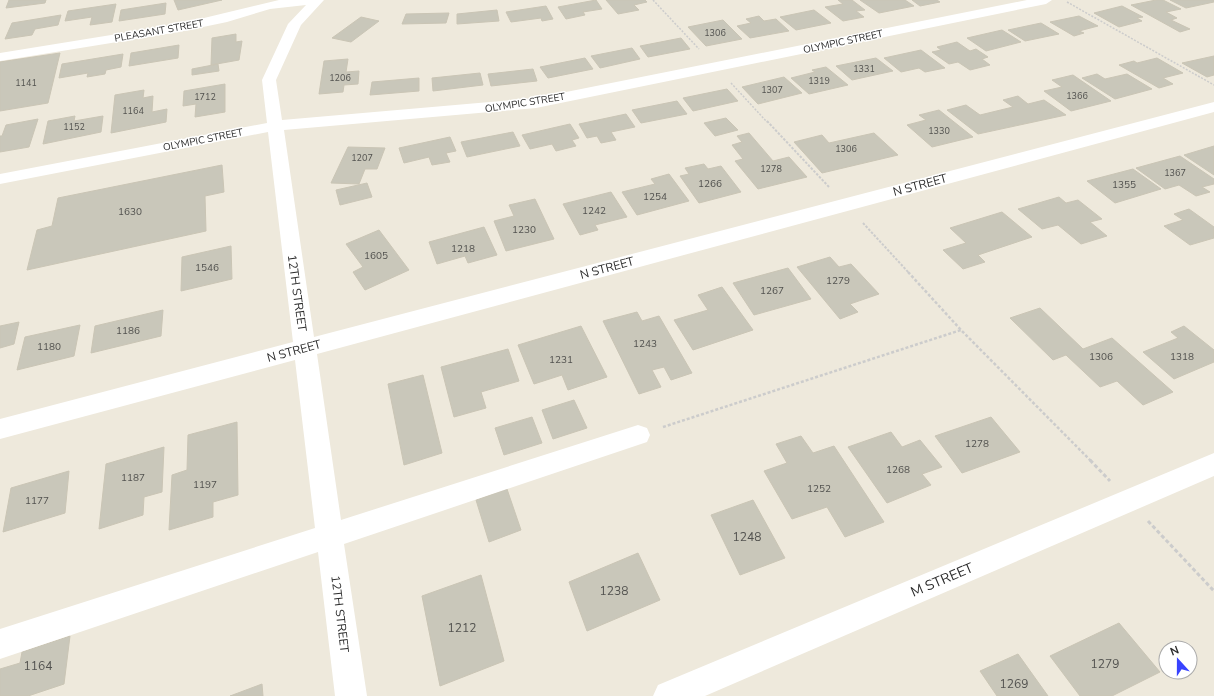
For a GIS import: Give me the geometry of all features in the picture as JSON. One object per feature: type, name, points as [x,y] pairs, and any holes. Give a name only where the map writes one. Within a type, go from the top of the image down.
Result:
[{"type":"street","name":"PLEASANT STREET","points":[[0,57],[179,28],[222,19],[269,5],[317,0]]},
{"type":"street","name":"12TH STREET","points":[[317,0],[295,24],[269,80],[351,696]]},
{"type":"street","name":"OLYMPIC STREET","points":[[0,179],[274,126],[477,111],[536,104],[1046,0]]},
{"type":"street","name":"N STREET","points":[[0,429],[1214,107]]},
{"type":"street","points":[[0,644],[638,435]]},
{"type":"street","name":"M STREET","points":[[669,696],[1214,464]]},
{"type":"path","points":[[653,0],[846,205],[961,330],[1030,398],[1214,591]]},
{"type":"path","points":[[1064,0],[1214,86]]},
{"type":"path","points":[[638,435],[961,330]]},
{"type":"building","points":[[9,0],[46,0],[45,3],[6,8]]},
{"type":"building","points":[[174,0],[222,0],[178,10]]},
{"type":"building","points":[[596,0],[602,9],[583,12],[585,15],[566,19],[558,7]]},
{"type":"building","points":[[606,0],[645,0],[647,2],[634,5],[639,10],[618,14]]},
{"type":"building","points":[[838,0],[852,0],[865,10],[856,11],[864,17],[843,21],[825,7],[843,4]]},
{"type":"building","points":[[860,0],[905,0],[914,6],[879,13]]},
{"type":"building","points":[[912,0],[937,0],[940,2],[920,6]]},
{"type":"building","points":[[1163,0],[1181,9],[1166,12],[1177,18],[1171,20],[1190,29],[1180,32],[1131,5]]},
{"type":"building","points":[[1170,0],[1214,0],[1214,2],[1186,8]]},
{"type":"building","points":[[166,3],[165,14],[119,21],[121,10]]},
{"type":"building","points":[[116,4],[112,22],[90,25],[92,17],[65,21],[68,11]]},
{"type":"building","points":[[546,6],[553,19],[542,21],[541,18],[511,22],[506,12]]},
{"type":"building","points":[[1122,6],[1143,17],[1137,18],[1142,21],[1119,27],[1094,13]]},
{"type":"building","points":[[497,10],[499,21],[457,24],[457,14]]},
{"type":"building","points":[[814,10],[831,23],[796,30],[780,17]]},
{"type":"building","points":[[449,13],[446,23],[402,24],[406,14]]},
{"type":"building","points":[[61,15],[58,25],[35,29],[32,35],[5,39],[12,23]]},
{"type":"building","points":[[759,16],[764,21],[776,19],[789,31],[750,38],[737,26],[751,23],[746,19]]},
{"type":"building","points":[[1079,16],[1098,26],[1079,31],[1084,33],[1074,36],[1050,22]]},
{"type":"building","points":[[361,17],[379,21],[351,42],[332,38]]},
{"type":"building","points":[[723,20],[742,39],[706,46],[688,27]]},
{"type":"building","points":[[1041,23],[1059,34],[1025,41],[1008,30]]},
{"type":"building","points":[[1002,30],[1021,42],[986,51],[967,38]]},
{"type":"building","points":[[236,34],[236,42],[242,41],[239,60],[211,65],[212,38]]},
{"type":"building","points":[[681,38],[690,49],[648,57],[640,46]]},
{"type":"building","points":[[957,42],[970,51],[976,49],[988,57],[982,59],[990,65],[970,70],[958,62],[949,64],[932,52],[941,50],[937,47]]},
{"type":"building","points":[[179,45],[178,58],[129,66],[131,53]]},
{"type":"building","points":[[632,48],[640,59],[600,68],[591,56]]},
{"type":"building","points":[[921,50],[945,68],[925,72],[919,68],[901,72],[884,58]]},
{"type":"building","points":[[60,53],[48,103],[0,111],[0,62]]},
{"type":"building","points":[[123,54],[121,67],[106,70],[105,74],[87,77],[88,73],[59,78],[62,64]]},
{"type":"building","points":[[1214,56],[1214,75],[1207,77],[1182,63]]},
{"type":"building","points":[[585,58],[593,69],[548,78],[540,67]]},
{"type":"building","points":[[876,58],[893,71],[852,80],[836,66]]},
{"type":"building","points":[[1157,58],[1183,73],[1163,78],[1173,84],[1159,88],[1119,65],[1134,61],[1137,63]]},
{"type":"building","points":[[348,59],[346,72],[359,71],[358,84],[344,85],[343,92],[319,94],[324,61]]},
{"type":"building","points":[[218,64],[219,71],[192,75],[192,69]]},
{"type":"building","points":[[826,67],[848,85],[809,94],[791,78],[815,72],[812,70]]},
{"type":"building","points":[[533,69],[537,81],[491,86],[488,74]]},
{"type":"building","points":[[480,73],[483,85],[433,91],[432,78]]},
{"type":"building","points":[[1097,74],[1105,79],[1127,74],[1152,89],[1115,99],[1082,78]]},
{"type":"building","points":[[1073,75],[1111,101],[1071,111],[1044,91],[1062,87],[1052,80]]},
{"type":"building","points":[[784,77],[802,93],[758,104],[742,87]]},
{"type":"building","points":[[419,78],[419,91],[370,95],[372,82]]},
{"type":"building","points":[[225,84],[225,112],[195,117],[196,104],[183,106],[184,91]]},
{"type":"building","points":[[727,89],[738,101],[693,111],[683,98]]},
{"type":"building","points":[[144,90],[143,98],[153,96],[152,112],[167,109],[166,122],[111,133],[115,95]]},
{"type":"building","points":[[1018,96],[1028,104],[1044,100],[1066,115],[978,134],[947,110],[966,105],[980,115],[1013,107],[1003,100]]},
{"type":"building","points":[[677,101],[687,114],[641,123],[632,110]]},
{"type":"building","points":[[939,110],[973,137],[932,147],[907,125],[926,120],[919,115]]},
{"type":"building","points":[[626,114],[635,127],[611,132],[616,140],[601,143],[597,136],[587,138],[579,124]]},
{"type":"building","points":[[75,116],[74,121],[103,116],[101,132],[43,144],[48,121]]},
{"type":"building","points":[[726,118],[738,130],[715,136],[704,123]]},
{"type":"building","points":[[38,119],[29,147],[0,152],[0,136],[2,136],[6,125]]},
{"type":"building","points":[[570,124],[579,138],[572,140],[576,146],[556,151],[552,144],[530,149],[522,135]]},
{"type":"building","points":[[513,132],[520,146],[467,157],[461,142]]},
{"type":"building","points":[[749,133],[773,161],[789,157],[807,177],[758,189],[735,161],[743,159],[732,145],[742,142],[737,136]]},
{"type":"building","points":[[874,133],[898,155],[822,173],[794,142],[822,135],[829,143]]},
{"type":"building","points":[[450,137],[456,151],[446,153],[450,162],[432,165],[429,157],[404,163],[399,148]]},
{"type":"building","points":[[1214,146],[1214,175],[1184,155]]},
{"type":"building","points":[[348,147],[385,148],[377,169],[365,169],[359,184],[331,183]]},
{"type":"building","points":[[1180,156],[1214,179],[1214,184],[1202,187],[1210,192],[1196,196],[1179,185],[1165,189],[1136,168]]},
{"type":"building","points":[[704,164],[708,169],[721,166],[741,192],[699,203],[680,176],[689,174],[685,168]]},
{"type":"building","points":[[222,165],[224,192],[205,196],[206,231],[27,270],[37,230],[52,226],[58,198]]},
{"type":"building","points":[[1133,169],[1161,189],[1115,203],[1087,181]]},
{"type":"building","points":[[669,174],[689,201],[637,215],[622,192],[655,184],[651,179]]},
{"type":"building","points":[[367,183],[372,197],[340,205],[336,190]]},
{"type":"building","points":[[611,192],[627,217],[595,225],[598,230],[580,235],[563,204]]},
{"type":"building","points":[[1059,197],[1066,203],[1078,200],[1102,219],[1090,222],[1107,236],[1081,244],[1058,225],[1042,229],[1018,209]]},
{"type":"building","points":[[535,199],[554,239],[506,251],[494,221],[514,216],[509,205]]},
{"type":"building","points":[[1189,209],[1214,227],[1214,238],[1190,245],[1164,226],[1183,220],[1174,214]]},
{"type":"building","points":[[1002,212],[1032,237],[978,255],[985,262],[963,269],[943,250],[966,243],[950,228]]},
{"type":"building","points":[[484,227],[497,255],[468,263],[465,256],[437,264],[429,242]]},
{"type":"building","points":[[379,230],[409,270],[365,290],[353,272],[363,267],[346,244]]},
{"type":"building","points":[[231,246],[232,279],[181,291],[182,257]]},
{"type":"building","points":[[830,257],[839,267],[851,264],[879,294],[850,304],[858,312],[840,319],[797,267]]},
{"type":"building","points":[[788,268],[811,299],[754,315],[733,283]]},
{"type":"building","points":[[722,287],[753,330],[693,350],[674,320],[708,310],[698,295]]},
{"type":"building","points":[[1040,308],[1083,349],[1112,338],[1173,392],[1143,405],[1117,381],[1100,387],[1066,355],[1053,360],[1010,318]]},
{"type":"building","points":[[163,310],[161,336],[91,353],[95,326]]},
{"type":"building","points":[[637,312],[642,321],[659,316],[692,373],[671,380],[664,367],[652,370],[661,387],[639,394],[603,321]]},
{"type":"building","points":[[19,322],[14,344],[0,348],[0,326]]},
{"type":"building","points":[[80,325],[74,356],[17,370],[25,337]]},
{"type":"building","points":[[581,326],[607,377],[568,390],[562,375],[534,384],[518,345]]},
{"type":"building","points":[[1184,326],[1214,350],[1214,362],[1174,379],[1143,352],[1178,338],[1171,332]]},
{"type":"building","points":[[508,349],[519,381],[481,392],[486,408],[454,417],[441,367]]},
{"type":"building","points":[[423,375],[442,453],[404,465],[388,384]]},
{"type":"building","points":[[574,400],[587,428],[553,439],[542,410]]},
{"type":"building","points":[[532,417],[542,443],[504,455],[495,428]]},
{"type":"building","points":[[991,417],[1020,452],[962,473],[935,436]]},
{"type":"building","points":[[237,422],[238,495],[213,502],[213,517],[169,530],[172,475],[187,470],[188,435]]},
{"type":"building","points":[[891,432],[902,447],[920,440],[942,467],[922,474],[931,485],[887,503],[848,447]]},
{"type":"building","points":[[801,436],[813,453],[834,446],[884,522],[845,537],[827,507],[792,519],[764,471],[787,463],[776,444]]},
{"type":"building","points":[[164,447],[162,492],[144,497],[143,515],[99,529],[106,464]]},
{"type":"building","points":[[69,471],[65,513],[3,532],[11,488]]},
{"type":"building","points":[[507,489],[521,530],[489,542],[476,500]]},
{"type":"building","points":[[753,500],[785,558],[740,575],[711,515]]},
{"type":"building","points":[[638,553],[660,600],[587,631],[569,582]]},
{"type":"building","points":[[481,575],[504,661],[440,686],[422,596]]},
{"type":"building","points":[[1119,623],[1158,670],[1158,673],[1112,696],[1080,696],[1050,656]]},
{"type":"building","points":[[70,636],[64,684],[28,696],[0,696],[0,669],[20,663],[22,652]]},
{"type":"building","points":[[1018,654],[1048,696],[997,696],[980,671]]},
{"type":"building","points":[[262,684],[263,696],[230,696]]}]
